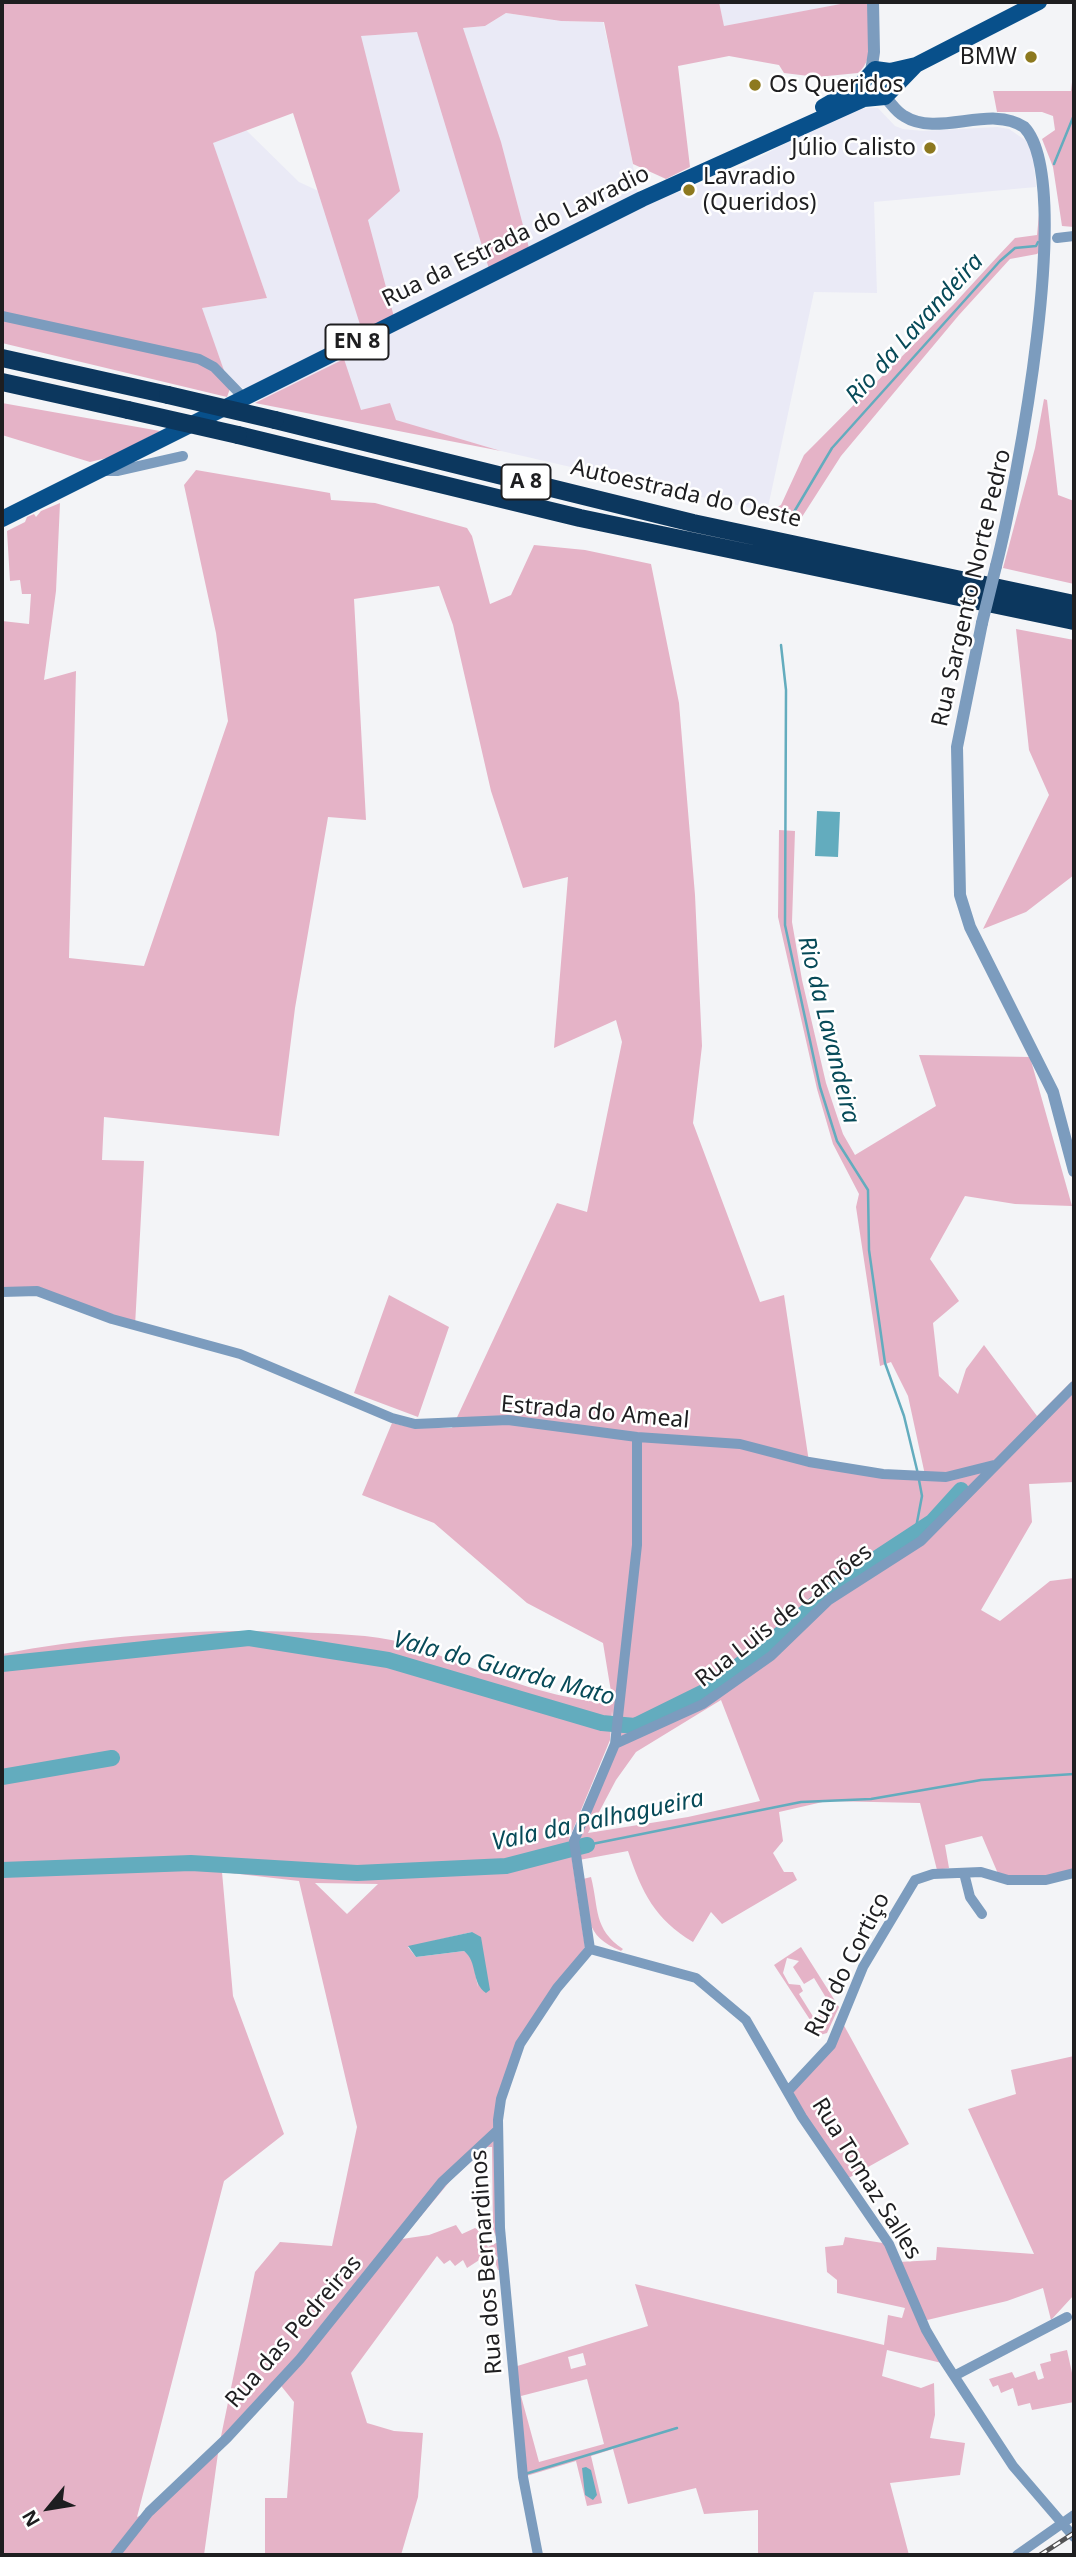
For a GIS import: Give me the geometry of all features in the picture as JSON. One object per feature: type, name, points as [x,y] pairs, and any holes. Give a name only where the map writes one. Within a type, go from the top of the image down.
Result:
[{"type":"highway","name":"Autoestrada do Oeste","points":[[2,358],[275,420],[693,523],[1074,604]]},
{"type":"highway","name":"Autoestrada do Oeste","points":[[2,383],[238,435],[580,518],[1074,621]]},
{"type":"main road","name":"Rua da Estrada do Lavradio","points":[[2,519],[808,120],[1039,2]]},
{"type":"street","name":"Rua Sargento Norte Pedro","points":[[873,2],[874,52],[882,83],[899,113],[918,121],[995,120],[1024,128],[1035,140],[1048,175],[1057,238],[1032,418],[982,623],[957,747],[960,895],[970,927],[1053,1092],[1074,1171]]},
{"type":"street","points":[[1057,238],[1074,236]]},
{"type":"street","points":[[2,316],[199,359],[214,367],[244,398]]},
{"type":"street","points":[[98,471],[117,471],[183,456]]},
{"type":"street","name":"Estrada do Ameal","points":[[2,1292],[37,1291],[112,1319],[240,1354],[392,1418],[415,1424],[508,1420],[637,1437],[740,1444],[808,1462],[883,1474],[946,1477],[994,1465]]},
{"type":"street","name":"Rua Luis de Camões","points":[[616,1739],[703,1704],[771,1656],[829,1600],[921,1541],[1074,1386]]},
{"type":"street","points":[[590,1949],[574,1841],[616,1739],[626,1619],[637,1545],[637,1437]]},
{"type":"street","name":"Rua do Cortiço","points":[[788,2091],[831,2045],[863,1966],[915,1880],[933,1874],[981,1872],[1008,1880],[1046,1880],[1074,1873]]},
{"type":"street","points":[[964,1873],[970,1897],[982,1914]]},
{"type":"street","name":"Rua Tomaz Salles","points":[[590,1949],[695,1978],[714,1990],[746,2020],[788,2091],[889,2244],[926,2330],[954,2376],[1013,2466],[1074,2536]]},
{"type":"street","name":"Rua dos Bernardinos","points":[[538,2555],[523,2477],[500,2228],[498,2130],[501,2099],[520,2044],[557,1989],[590,1949]]},
{"type":"street","name":"Rua das Pedreiras","points":[[115,2555],[149,2512],[227,2438],[300,2359],[442,2182],[498,2130]]},
{"type":"street","points":[[954,2376],[1067,2317]]},
{"type":"street","points":[[1017,2555],[1074,2515]]},
{"type":"shaded area","points":[[2,2],[719,2],[724,26],[851,2],[867,2],[870,49],[864,67],[858,73],[817,77],[784,73],[779,65],[729,56],[678,66],[690,167],[666,179],[633,164],[604,22],[561,21],[506,13],[485,26],[463,28],[501,142],[529,248],[489,269],[417,32],[361,36],[400,191],[368,220],[394,317],[363,334],[293,113],[213,143],[267,298],[202,308],[227,379],[232,383],[227,397],[2,343]]},
{"type":"shaded area","points":[[719,2],[851,2],[724,27]]},
{"type":"shaded area","points":[[506,13],[561,21],[603,22],[623,108],[638,195],[682,192],[747,164],[842,113],[867,108],[878,108],[895,126],[903,129],[923,131],[997,127],[1009,129],[1028,142],[1033,154],[1036,187],[874,202],[877,293],[814,292],[767,512],[501,451],[355,409],[263,399],[227,379],[201,308],[267,298],[212,143],[246,130],[299,182],[364,212],[397,182],[360,36],[485,26]]},
{"type":"shaded area","points":[[1074,64],[1074,227],[1062,226],[1053,167],[1042,139],[1055,130],[1053,116],[1042,112],[997,112],[993,91],[1071,91]]},
{"type":"shaded area","points":[[1039,214],[1046,245],[1037,254],[1010,259],[959,315],[841,456],[800,520],[767,512],[781,505],[804,455],[953,305],[1015,238],[1037,235]]},
{"type":"shaded area","points":[[344,359],[361,410],[390,403],[396,420],[501,451],[255,403]]},
{"type":"shaded area","points":[[1044,399],[1047,400],[1058,495],[1074,501],[1074,584],[1003,568],[1035,448]]},
{"type":"shaded area","points":[[2,403],[160,431],[111,457],[90,462],[2,435]]},
{"type":"shaded area","points":[[196,470],[330,493],[331,500],[375,503],[467,528],[472,536],[490,604],[511,595],[534,545],[585,550],[651,564],[679,703],[695,895],[702,1046],[693,1123],[760,1302],[784,1295],[809,1462],[925,1475],[908,1396],[891,1362],[880,1366],[856,1207],[859,1194],[833,1144],[817,1089],[778,917],[779,830],[795,831],[792,922],[802,980],[826,1083],[843,1134],[855,1155],[936,1106],[919,1055],[1030,1057],[1072,1206],[1015,1204],[965,1196],[930,1259],[959,1301],[933,1323],[939,1376],[958,1394],[966,1369],[984,1345],[1037,1416],[1074,1379],[1074,1482],[1029,1484],[1032,1522],[981,1610],[1000,1621],[1050,1581],[1074,1578],[1074,1872],[1046,1879],[999,1876],[982,1836],[945,1845],[949,1868],[937,1870],[920,1803],[827,1801],[779,1812],[783,1841],[773,1853],[784,1872],[793,1872],[797,1880],[722,1924],[711,1912],[693,1942],[659,1914],[639,1880],[628,1851],[579,1860],[575,1853],[615,1744],[612,1711],[610,1740],[569,1839],[585,1947],[520,2044],[501,2099],[505,2270],[498,2270],[495,2262],[498,2258],[493,2251],[467,2268],[463,2260],[455,2266],[450,2260],[444,2264],[437,2256],[351,2373],[367,2423],[394,2431],[423,2433],[418,2497],[401,2555],[265,2555],[265,2498],[287,2498],[294,2402],[278,2382],[219,2446],[204,2555],[2,2555],[2,1654],[149,1634],[261,1631],[351,1635],[404,1643],[537,1689],[575,1699],[613,1704],[603,1643],[527,1603],[434,1523],[362,1495],[392,1423],[414,1428],[452,1428],[557,1203],[587,1212],[622,1042],[616,1020],[554,1048],[568,877],[523,888],[491,791],[453,625],[439,586],[354,599],[366,820],[328,817],[295,1008],[279,1136],[104,1117],[102,1160],[144,1161],[135,1326],[37,1291],[2,1292],[2,621],[29,624],[31,594],[22,594],[20,580],[10,581],[7,531],[25,522],[27,517],[34,514],[36,517],[41,511],[60,503],[56,591],[44,680],[76,671],[69,958],[144,966],[228,721],[216,633],[184,485]],"holes":[[[721,1700],[760,1801],[688,1817],[588,1833],[616,1780],[636,1752]],[[222,1872],[299,1881],[357,2127],[332,2246],[280,2242],[255,2272],[219,2446],[146,2513],[137,2517],[224,2181],[284,2134],[233,1996]],[[315,1883],[378,1884],[347,1914]],[[472,1932],[478,1987],[472,1957],[464,1951],[416,1957],[408,1947]],[[487,2147],[492,2147],[493,2229],[498,2242],[488,2247],[478,2232],[480,2231],[475,2228],[462,2234],[456,2225],[429,2235],[402,2239],[451,2180]]]},
{"type":"shaded area","points":[[1016,629],[1074,640],[1074,875],[1026,912],[983,929],[1049,795],[1029,750]]},
{"type":"shaded area","points":[[389,1295],[449,1327],[418,1417],[354,1393]]},
{"type":"shaded area","points":[[591,1877],[602,1926],[606,1934],[623,1949],[621,1951],[600,1938],[590,1923],[583,1879]]},
{"type":"shaded area","points":[[801,1947],[839,2007],[827,2033],[820,2035],[774,1965]],"holes":[[[787,1958],[799,1961],[793,1967],[804,1984],[814,1978],[834,2011],[823,2018],[820,2015],[814,2018],[799,1994],[803,1991],[800,1985],[789,1984],[783,1973]]]},
{"type":"shaded area","points":[[841,2020],[909,2144],[845,2180],[788,2091],[828,2050]]},
{"type":"shaded area","points":[[1074,2056],[1074,2295],[1051,2320],[1043,2288],[1007,2301],[923,2321],[946,2364],[887,2350],[882,2376],[921,2388],[934,2383],[935,2415],[930,2438],[965,2443],[960,2475],[890,2483],[909,2555],[758,2555],[758,2510],[704,2514],[696,2488],[628,2504],[613,2449],[591,2456],[602,2503],[587,2506],[576,2461],[523,2477],[514,2367],[648,2326],[635,2284],[884,2345],[888,2315],[902,2318],[905,2308],[837,2293],[837,2280],[827,2272],[825,2247],[843,2245],[845,2237],[889,2244],[898,2262],[936,2260],[937,2247],[1034,2254],[968,2109],[1016,2094],[1011,2070]],"holes":[[[583,2353],[586,2365],[571,2369],[568,2357]],[[587,2379],[604,2444],[539,2462],[521,2396]]]},
{"type":"shaded area","points":[[1067,2350],[1074,2382],[1074,2402],[1032,2410],[1030,2403],[1018,2406],[1013,2388],[1001,2393],[998,2385],[993,2387],[989,2379],[1012,2372],[1015,2378],[1035,2371],[1038,2380],[1044,2378],[1040,2364],[1051,2361],[1050,2354]]},
{"type":"water","points":[[817,811],[840,812],[838,857],[815,856]]},
{"type":"water","points":[[472,1932],[481,1937],[490,1990],[486,1993],[478,1984],[471,1961],[464,1951],[416,1957],[408,1946]]},
{"type":"water","points":[[582,2468],[591,2470],[597,2495],[593,2500],[585,2495]]},
{"type":"waterway","name":"Rio da Lavandeira","points":[[1054,164],[1074,115]]},
{"type":"waterway","name":"Rio da Lavandeira","points":[[794,512],[832,448],[1000,261],[1015,248],[1036,246],[1038,242]]},
{"type":"waterway","name":"Rio da Lavandeira","points":[[781,645],[786,690],[785,925],[820,1087],[837,1141],[868,1190],[869,1250],[885,1363],[904,1416],[918,1474]]},
{"type":"waterway","name":"Rio da Lavandeira","points":[[915,1533],[922,1496],[919,1480]]},
{"type":"waterway","name":"Vala do Guarda Mato","points":[[2,1664],[249,1638],[388,1660],[602,1723],[635,1726],[704,1692],[779,1635],[842,1581],[932,1522],[961,1490]]},
{"type":"waterway","points":[[2,1777],[112,1758]]},
{"type":"waterway","name":"Vala da Palhagueira","points":[[587,1845],[801,1802],[871,1799],[981,1780],[1074,1774]]},
{"type":"waterway","name":"Vala da Palhagueira","points":[[2,1870],[191,1863],[357,1873],[506,1866],[587,1845]]},
{"type":"waterway","points":[[525,2474],[677,2428]]},
{"type":"railway","points":[[1040,2555],[1074,2533]]},
{"type":"place","name":"BMW","points":[[1031,57]]},
{"type":"place","name":"Os Queridos","points":[[755,85]]},
{"type":"place","name":"Júlio Calisto","points":[[930,148]]},
{"type":"place","name":"Lavradio (Queridos)","points":[[689,190]]}]
